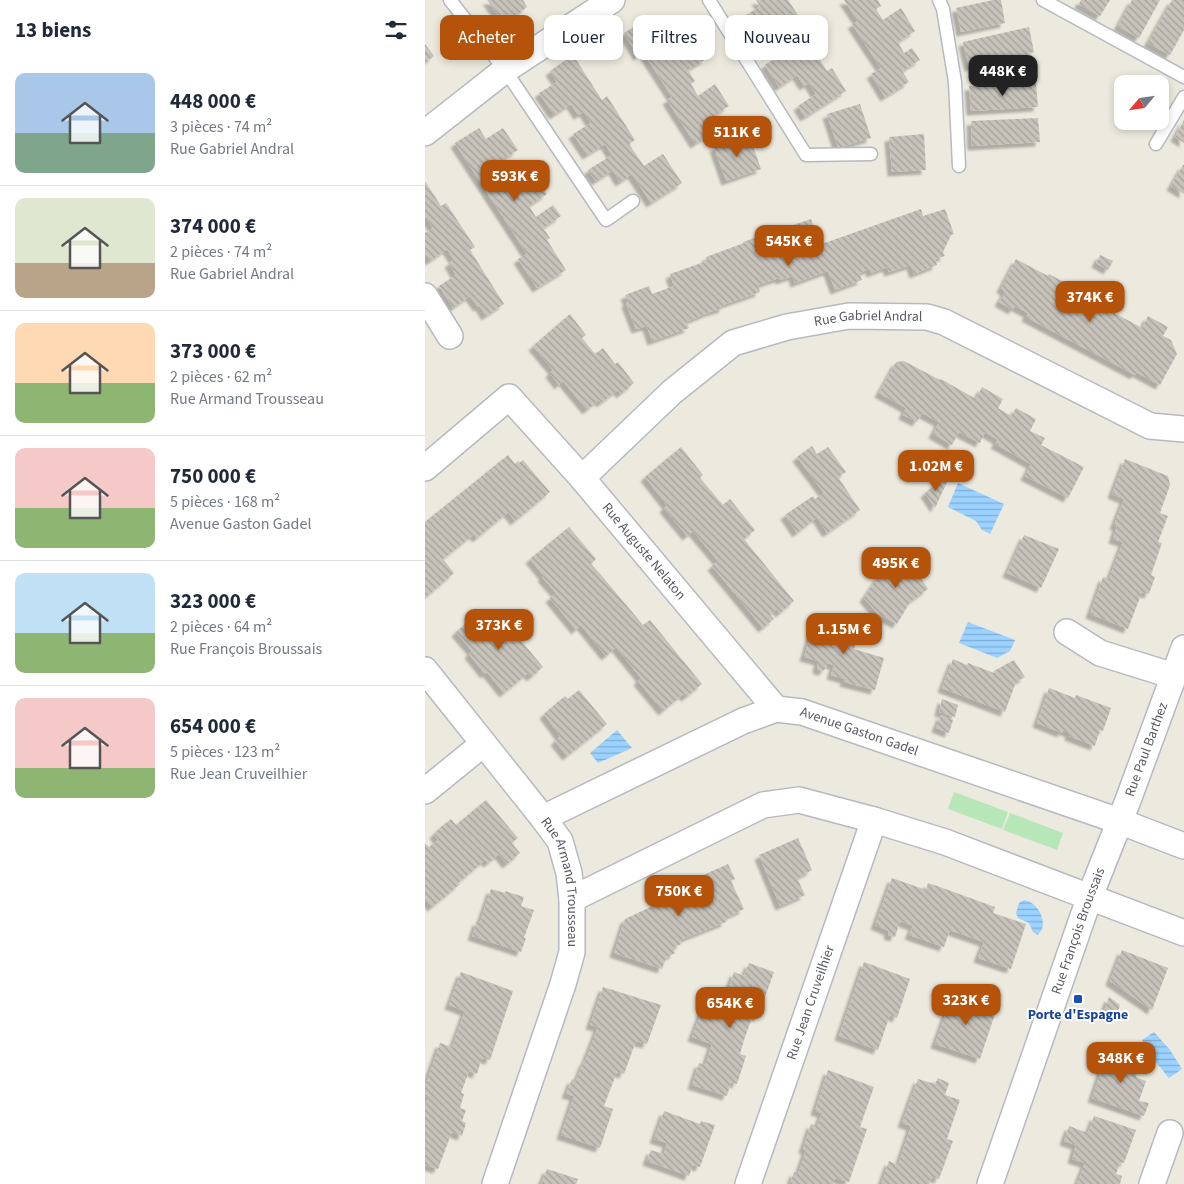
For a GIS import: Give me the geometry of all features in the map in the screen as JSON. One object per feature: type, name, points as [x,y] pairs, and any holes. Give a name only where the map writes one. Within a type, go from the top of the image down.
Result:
[{"type":"street","points":[[425,133],[505,70],[608,1]]},
{"type":"street","points":[[425,296],[450,336]]},
{"type":"street","name":"Rue Gabriel Andral","points":[[582,478],[672,392],[733,343],[787,327],[849,316],[927,317],[944,322],[1150,426],[1184,429]]},
{"type":"street","name":"Rue Auguste Nelaton","points":[[425,468],[509,397],[582,478],[776,709]]},
{"type":"street","points":[[1067,632],[1099,653],[1174,676]]},
{"type":"street","name":"Rue Paul Barthez","points":[[1119,822],[1184,648]]},
{"type":"street","name":"Rue Armand Trousseau","points":[[425,670],[560,841],[569,873],[572,952],[563,984],[495,1184]]},
{"type":"street","name":"Avenue Gaston Gadel","points":[[543,818],[743,721],[776,709],[802,712],[1184,846]]},
{"type":"street","points":[[425,791],[483,744]]},
{"type":"street","points":[[571,899],[763,806],[799,800],[874,820],[945,842],[1184,932]]},
{"type":"street","name":"Rue Jean Cruveilhier","points":[[748,1184],[874,820]]},
{"type":"street","name":"Rue François Broussais","points":[[990,1184],[1090,896],[1119,822]]},
{"type":"street","points":[[1152,1184],[1170,1133]]},
{"type":"lane","points":[[451,0],[505,70],[606,220],[633,201]]},
{"type":"lane","points":[[709,0],[807,155],[871,154]]},
{"type":"lane","points":[[939,0],[943,9],[955,82],[959,166]]},
{"type":"lane","points":[[1043,0],[1184,77]]},
{"type":"lane","points":[[1156,144],[1184,97]]},
{"type":"green space","points":[[954,792],[1008,812],[1002,829],[948,809]]},
{"type":"green space","points":[[1010,813],[1063,833],[1057,850],[1003,830]]},
{"type":"water","points":[[958,483],[1004,504],[990,534],[982,530],[976,521],[948,507]]},
{"type":"water","points":[[968,622],[1015,640],[1010,651],[997,658],[959,643]]},
{"type":"water","points":[[617,730],[632,748],[598,763],[590,753]]},
{"type":"water","points":[[1024,900],[1036,907],[1043,920],[1042,929],[1038,935],[1033,932],[1029,923],[1018,918],[1016,913],[1019,903]]},
{"type":"water","points":[[1154,1032],[1170,1050],[1182,1069],[1169,1078],[1145,1049],[1146,1047],[1142,1040]]},
{"type":"building","points":[[487,0],[523,0],[527,7],[517,15],[498,15]]},
{"type":"building","points":[[756,0],[788,0],[798,15],[746,15],[760,6]]},
{"type":"building","points":[[844,0],[878,0],[881,6],[876,9],[883,20],[901,8],[915,31],[898,42],[904,53],[912,48],[920,60],[902,71],[909,82],[885,97],[871,74],[881,68],[852,24],[858,21]]},
{"type":"building","points":[[1001,0],[1005,23],[961,32],[956,8]]},
{"type":"building","points":[[1081,0],[1110,0],[1100,16],[1079,4]]},
{"type":"building","points":[[1132,0],[1160,0],[1139,38],[1118,26]]},
{"type":"building","points":[[1172,0],[1184,0],[1184,30],[1170,55],[1148,43]]},
{"type":"building","points":[[633,27],[633,48],[624,33]]},
{"type":"building","points":[[1029,27],[1034,52],[969,67],[963,42]]},
{"type":"building","points":[[425,44],[434,56],[425,63]]},
{"type":"building","points":[[566,60],[576,60],[602,100],[607,96],[635,140],[629,144],[644,166],[663,154],[682,183],[651,203],[632,174],[620,182],[613,170],[596,181],[588,170],[612,155],[605,144],[587,155],[573,134],[591,123],[584,112],[578,115],[571,104],[554,115],[539,93],[557,82],[550,71]]},
{"type":"building","points":[[648,60],[704,60],[688,70],[695,81],[691,84],[698,96],[715,84],[729,106],[712,117],[719,128],[695,144],[667,100],[672,97]]},
{"type":"building","points":[[772,60],[820,60],[827,71],[832,68],[846,91],[805,117],[798,106],[816,94],[809,83],[804,86],[797,75],[779,87],[765,65]]},
{"type":"building","points":[[1036,83],[1038,107],[971,111],[969,86]]},
{"type":"building","points":[[860,104],[871,138],[838,148],[827,114]]},
{"type":"building","points":[[1038,118],[1040,142],[972,146],[971,121]]},
{"type":"building","points":[[1184,120],[1184,143],[1175,137]]},
{"type":"building","points":[[479,128],[486,139],[503,128],[518,150],[500,161],[514,183],[532,172],[547,194],[529,206],[536,217],[553,205],[561,216],[543,228],[550,238],[547,240],[566,270],[537,288],[518,259],[527,254],[455,143]]},
{"type":"building","points":[[924,134],[926,170],[892,172],[889,137]]},
{"type":"building","points":[[749,135],[761,169],[726,181],[714,147]]},
{"type":"building","points":[[1184,165],[1184,194],[1171,186]]},
{"type":"building","points":[[425,181],[441,206],[446,203],[475,247],[470,250],[504,304],[486,316],[480,306],[478,307],[470,296],[453,308],[439,286],[456,275],[449,263],[454,260],[447,249],[430,261],[425,253],[425,233],[433,228],[425,216]]},
{"type":"building","points":[[921,209],[923,216],[945,209],[954,234],[951,235],[943,252],[945,256],[935,259],[937,265],[914,274],[911,265],[889,272],[887,267],[871,273],[870,269],[859,273],[862,280],[835,290],[828,271],[795,283],[793,276],[780,280],[779,278],[758,285],[760,292],[723,305],[724,308],[686,322],[689,328],[652,341],[647,326],[636,329],[626,303],[628,302],[625,295],[649,286],[652,294],[674,286],[670,274],[707,261],[706,257],[743,242],[811,219],[819,245]]},
{"type":"building","points":[[1100,255],[1113,261],[1108,270],[1096,263]]},
{"type":"building","points":[[1016,259],[1081,291],[1075,302],[1087,308],[1093,297],[1113,308],[1111,311],[1142,328],[1148,316],[1168,327],[1163,336],[1171,340],[1177,354],[1160,385],[1136,372],[1135,375],[1026,317],[1028,313],[1015,306],[1013,310],[999,302],[1005,292],[1001,288]]},
{"type":"building","points":[[570,314],[586,335],[582,338],[595,354],[603,348],[615,364],[618,362],[634,383],[621,394],[618,390],[601,403],[599,400],[587,410],[563,381],[559,385],[550,373],[553,370],[533,346]]},
{"type":"building","points":[[904,361],[976,399],[982,387],[1003,399],[998,408],[1011,416],[1016,408],[1036,419],[1030,431],[1045,438],[1041,445],[1084,467],[1068,498],[1025,476],[1031,464],[995,444],[998,440],[985,432],[980,443],[959,432],[952,445],[933,434],[939,422],[922,413],[917,422],[903,415],[906,408],[879,393],[896,362]]},
{"type":"building","points":[[812,446],[817,454],[828,447],[846,472],[838,477],[860,510],[827,533],[817,517],[797,533],[785,515],[813,496],[815,499],[824,493],[797,457]]},
{"type":"building","points":[[681,447],[703,475],[700,478],[723,505],[730,499],[755,530],[744,539],[794,601],[780,613],[777,609],[770,615],[774,619],[763,628],[712,566],[718,561],[693,531],[687,536],[664,508],[667,505],[645,477]]},
{"type":"building","points":[[508,455],[515,464],[523,460],[550,492],[515,521],[508,512],[477,538],[474,534],[443,559],[454,573],[425,598],[425,522]]},
{"type":"building","points":[[1125,459],[1168,476],[1170,485],[1160,513],[1168,516],[1158,542],[1162,543],[1151,575],[1155,577],[1149,594],[1142,592],[1128,629],[1090,614],[1103,577],[1109,579],[1123,542],[1113,539],[1117,526],[1114,525],[1124,499],[1112,494]]},
{"type":"building","points":[[942,479],[947,482],[935,508],[925,493]]},
{"type":"building","points":[[569,527],[596,559],[591,564],[643,625],[650,620],[702,684],[686,697],[683,694],[663,711],[638,681],[641,678],[616,647],[606,656],[581,625],[576,630],[550,598],[556,593],[530,559]]},
{"type":"building","points":[[1024,535],[1059,549],[1041,588],[1007,573]]},
{"type":"building","points":[[909,556],[913,556],[918,560],[917,572],[928,589],[910,602],[897,624],[877,613],[864,598],[887,563],[893,567]]},
{"type":"building","points":[[489,609],[511,634],[514,632],[543,667],[531,677],[528,673],[504,693],[469,654],[472,651],[456,632],[465,624],[468,627]]},
{"type":"building","points":[[824,615],[838,619],[836,626],[859,632],[854,649],[884,658],[875,690],[844,682],[845,679],[831,675],[834,665],[827,663],[823,671],[818,670],[819,661],[804,657],[811,633],[818,635]]},
{"type":"building","points":[[953,659],[994,673],[994,671],[1014,660],[1025,677],[1016,682],[1005,712],[942,688]]},
{"type":"building","points":[[1049,688],[1075,698],[1076,695],[1111,708],[1103,731],[1100,729],[1095,746],[1069,736],[1070,733],[1063,730],[1062,733],[1037,723]]},
{"type":"building","points":[[579,690],[607,724],[567,756],[555,741],[560,736],[544,714],[565,696],[568,699]]},
{"type":"building","points":[[942,699],[958,705],[955,717],[939,712]]},
{"type":"building","points":[[941,715],[953,720],[949,733],[936,728]]},
{"type":"building","points":[[486,800],[518,838],[512,843],[520,853],[507,864],[499,854],[488,863],[485,860],[432,907],[425,899],[425,843],[429,847],[438,840],[434,834],[441,827],[451,819],[456,825]]},
{"type":"building","points":[[798,838],[812,870],[797,878],[805,895],[780,906],[759,855]]},
{"type":"building","points":[[728,864],[735,879],[731,881],[744,909],[725,918],[726,922],[680,940],[681,944],[673,948],[675,953],[666,958],[662,969],[614,953],[625,919],[661,902],[658,895]]},
{"type":"building","points":[[892,878],[926,890],[928,883],[937,886],[995,907],[993,913],[1026,924],[1011,969],[978,958],[984,942],[950,930],[944,947],[909,935],[913,926],[900,921],[895,937],[888,935],[889,931],[875,925]]},
{"type":"building","points":[[491,889],[524,897],[521,906],[534,910],[521,952],[472,936],[477,921],[480,922]]},
{"type":"building","points":[[1122,950],[1168,968],[1152,1010],[1110,981]]},
{"type":"building","points":[[864,962],[910,979],[897,1018],[890,1015],[878,1050],[839,1036]]},
{"type":"building","points":[[749,963],[774,972],[758,1017],[753,1015],[744,1040],[740,1054],[746,1056],[737,1084],[731,1082],[727,1096],[692,1085],[699,1063],[705,1065],[712,1044],[692,1037],[706,999],[723,1005],[734,972],[744,976]]},
{"type":"building","points":[[461,972],[513,991],[490,1060],[482,1058],[477,1074],[469,1071],[461,1093],[464,1094],[460,1108],[466,1110],[462,1121],[466,1123],[462,1136],[452,1132],[438,1169],[425,1165],[425,1105],[428,1098],[425,1096],[425,1086],[440,1043],[452,1047],[465,1011],[449,1005]]},
{"type":"building","points":[[603,987],[661,1005],[647,1044],[636,1041],[624,1074],[617,1072],[604,1106],[613,1109],[600,1148],[561,1135],[574,1096],[566,1094],[572,1079],[576,1081],[598,1027],[590,1025]]},
{"type":"building","points":[[953,993],[997,1008],[980,1059],[935,1044]]},
{"type":"building","points":[[1109,997],[1120,1005],[1116,1018],[1103,1014]]},
{"type":"building","points":[[1108,1050],[1141,1061],[1136,1077],[1146,1081],[1139,1101],[1149,1103],[1144,1116],[1092,1098]]},
{"type":"building","points":[[828,1070],[874,1087],[860,1127],[867,1129],[849,1182],[835,1178],[833,1184],[790,1184],[794,1172],[798,1174],[806,1150],[803,1149],[811,1124],[817,1126],[822,1113],[815,1111]]},
{"type":"building","points":[[938,1078],[949,1083],[945,1095],[960,1100],[947,1139],[953,1141],[939,1179],[932,1177],[929,1184],[881,1184],[889,1161],[898,1165],[911,1126],[902,1123],[918,1079],[935,1084]]},
{"type":"building","points":[[664,1111],[700,1124],[701,1121],[715,1125],[700,1167],[693,1165],[689,1176],[647,1161],[651,1150],[664,1154],[667,1143],[654,1139]]},
{"type":"building","points":[[1094,1116],[1136,1130],[1124,1163],[1120,1162],[1116,1174],[1122,1176],[1120,1184],[1077,1184],[1085,1163],[1072,1159],[1076,1145],[1064,1141],[1069,1126],[1088,1133]]},
{"type":"building","points":[[547,1169],[578,1179],[576,1184],[541,1184]]},
{"type":"place","name":"Porte d'Espagne","points":[[1078,999]]}]
